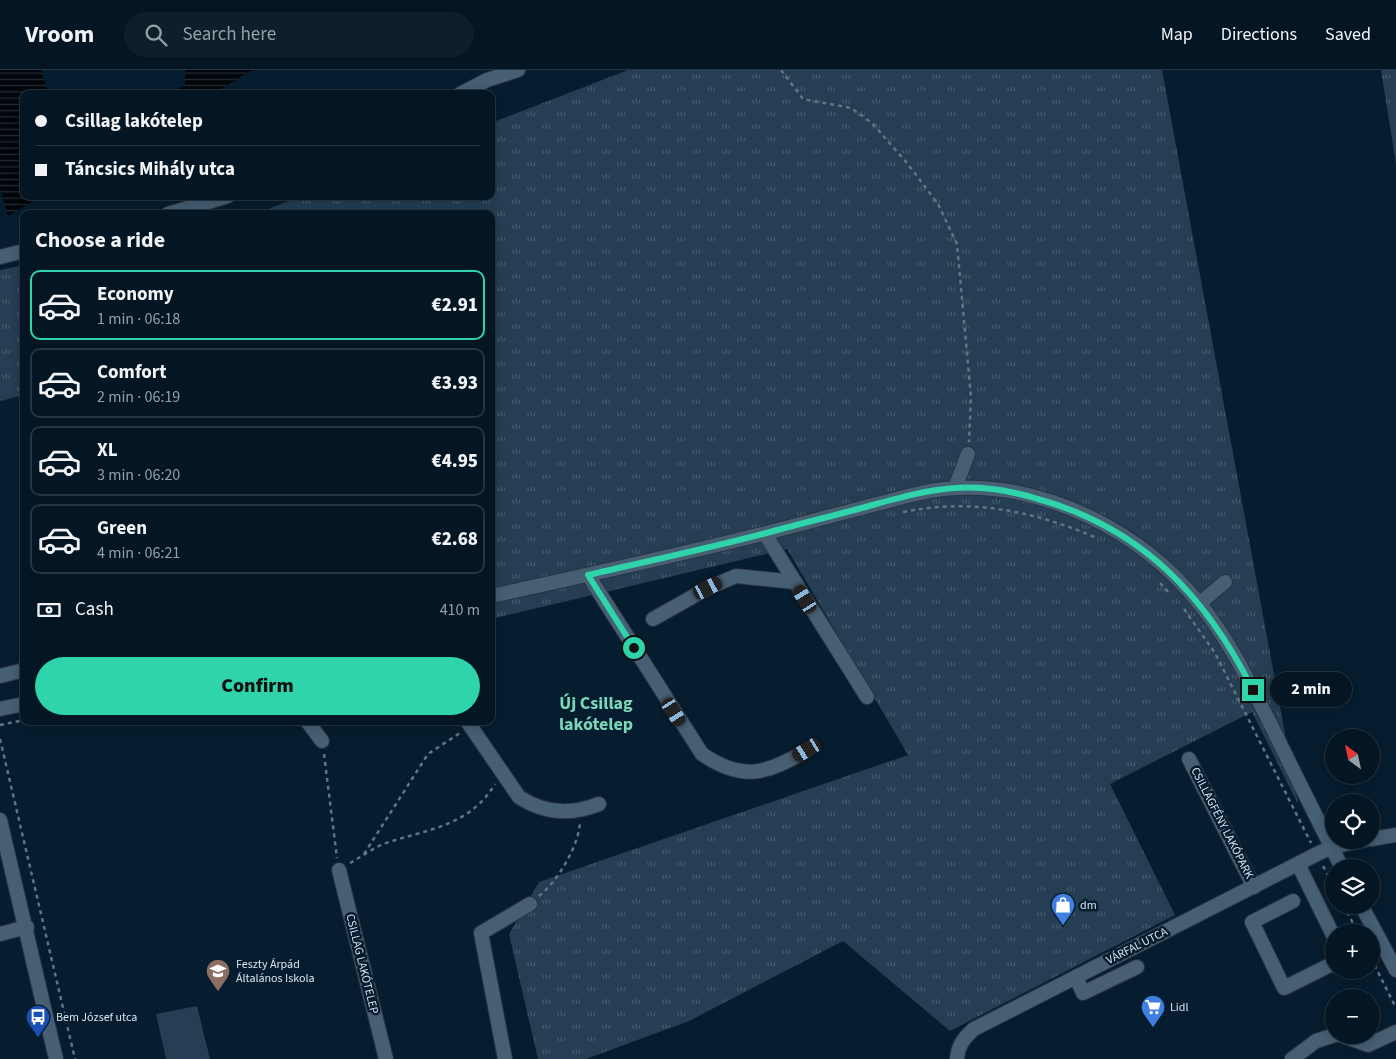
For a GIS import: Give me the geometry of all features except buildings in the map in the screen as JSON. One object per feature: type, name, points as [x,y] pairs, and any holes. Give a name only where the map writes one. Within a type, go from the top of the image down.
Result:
[{"type":"street","points":[[468,90],[487,80],[518,70]]},
{"type":"street","points":[[181,210],[215,200]]},
{"type":"street","points":[[0,257],[20,252]]},
{"type":"street","points":[[956,488],[968,454]]},
{"type":"street","points":[[495,595],[765,534],[921,492],[956,488],[979,488],[1028,496],[1076,511],[1097,521],[1145,550],[1200,603],[1244,673],[1325,833]]},
{"type":"street","points":[[765,534],[867,698]]},
{"type":"street","points":[[588,575],[702,754],[729,770],[757,772],[781,765],[807,750]]},
{"type":"street","points":[[653,619],[708,588],[736,576],[795,582]]},
{"type":"street","points":[[1200,603],[1225,582]]},
{"type":"street","points":[[0,676],[20,671]]},
{"type":"street","points":[[0,709],[20,705]]},
{"type":"street","points":[[310,725],[322,741]]},
{"type":"street","points":[[470,725],[519,797],[529,804],[552,811],[581,812],[599,804]]},
{"type":"street","name":"CSILLAGFÉNY LAKÓPARK","points":[[1189,759],[1254,887]]},
{"type":"street","points":[[0,820],[27,927],[56,1059]]},
{"type":"street","points":[[1380,838],[1396,835]]},
{"type":"street","name":"VÁRFAL UTCA","points":[[957,1059],[958,1048],[974,1029],[1328,849]]},
{"type":"street","points":[[1298,864],[1328,924]]},
{"type":"street","name":"CSILLAG LAKÓTELEP","points":[[339,870],[386,1059]]},
{"type":"street","points":[[1293,901],[1252,922],[1284,988],[1325,968]]},
{"type":"street","points":[[505,1059],[481,933],[530,904]]},
{"type":"street","points":[[1366,914],[1396,970]]},
{"type":"street","points":[[0,934],[27,927]]},
{"type":"street","points":[[1076,977],[1083,993],[1137,967]]},
{"type":"street","points":[[1355,1044],[1368,1052],[1396,1032]]},
{"type":"street","points":[[1292,1059],[1316,1041],[1325,1038]]},
{"type":"path","points":[[781,70],[803,100],[851,108],[872,123],[907,163],[938,204],[957,244],[972,397],[968,454]]},
{"type":"path","points":[[897,514],[927,507],[989,506],[1045,518],[1098,538]]},
{"type":"path","points":[[1154,578],[1171,594]]},
{"type":"path","points":[[1183,607],[1215,653],[1325,869]]},
{"type":"path","points":[[0,726],[20,721]]},
{"type":"path","points":[[363,856],[428,754],[468,725]]},
{"type":"path","points":[[0,739],[75,1059]]},
{"type":"path","points":[[322,741],[339,870],[381,845],[455,822],[470,814],[489,794],[502,772]]},
{"type":"path","points":[[530,904],[543,894],[573,852],[580,836],[581,812]]},
{"type":"path","points":[[1380,976],[1396,1008]]},
{"type":"green space","points":[[628,70],[1162,70],[1298,804],[1252,712],[1110,784],[1175,915],[950,1031],[843,941],[689,1021],[586,1059],[538,1059],[509,934],[539,882],[908,755],[787,549],[495,618],[495,210],[266,210],[291,200],[495,200],[495,121]]},
{"type":"green space","points":[[1381,70],[1396,70],[1396,164]]},
{"type":"green space","points":[[20,266],[20,396],[0,401],[0,270]]},
{"type":"green space","points":[[197,1006],[210,1059],[166,1059],[156,1014]]},
{"type":"shaded area","points":[[0,70],[41,70],[48,90],[20,90],[20,200],[35,200],[8,216],[0,188]]},
{"type":"shaded area","points":[[185,70],[252,70],[220,90],[177,90],[185,85]]},
{"type":"place","name":"dm","points":[[1063,926]]},
{"type":"place","name":"Feszty Árpád Általános Iskola","points":[[218,992]]},
{"type":"place","name":"Lidl","points":[[1153,1028]]},
{"type":"place","name":"Bem József utca","points":[[38,1038]]},
{"type":"district","name":"Új Csillag lakótelep","points":[[596,713]]},
{"type":"route","points":[[634,648],[588,575],[765,534],[921,492],[956,488],[979,488],[1028,496],[1076,511],[1110,528],[1145,550],[1160,562],[1200,603],[1227,642],[1253,690]]}]
